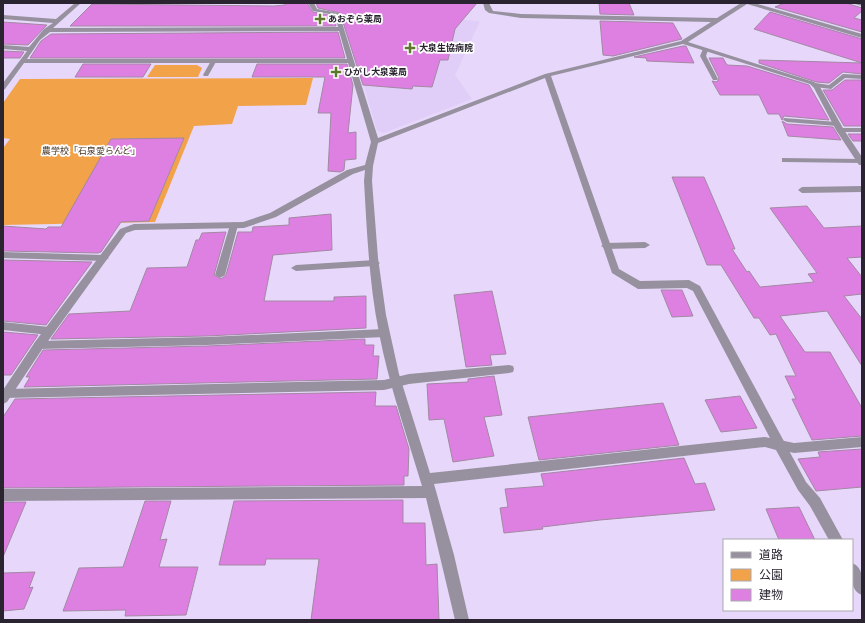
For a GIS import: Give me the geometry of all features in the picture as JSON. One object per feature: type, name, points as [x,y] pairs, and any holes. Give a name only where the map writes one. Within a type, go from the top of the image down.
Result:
[{"type":"street","points":[[3,88],[30,49],[46,30],[78,3]]},
{"type":"street","points":[[311,3],[315,10],[336,13],[375,142],[369,166],[368,181],[375,263],[384,333],[396,382],[430,492],[454,581],[462,620]]},
{"type":"street","points":[[486,3],[488,10],[491,12],[522,16],[719,20]]},
{"type":"street","points":[[375,142],[547,75],[683,42],[746,3],[862,36]]},
{"type":"street","points":[[857,3],[862,4]]},
{"type":"street","points":[[3,17],[56,21]]},
{"type":"street","points":[[46,30],[341,29]]},
{"type":"street","points":[[683,42],[807,81],[815,85],[831,87],[843,76],[862,77]]},
{"type":"street","points":[[3,47],[30,49]]},
{"type":"street","points":[[705,50],[703,56],[715,79]]},
{"type":"street","points":[[206,75],[214,60]]},
{"type":"street","points":[[22,61],[350,60]]},
{"type":"street","points":[[547,75],[615,271],[638,285],[689,284],[697,289],[802,486],[815,502],[835,539]]},
{"type":"street","points":[[815,85],[838,127],[861,162]]},
{"type":"street","points":[[787,120],[862,130]]},
{"type":"street","points":[[785,160],[861,162]]},
{"type":"street","points":[[4,396],[49,331],[123,231],[128,228],[244,225],[273,215],[350,172],[369,166]]},
{"type":"street","points":[[802,190],[862,189]]},
{"type":"street","points":[[220,275],[234,225]]},
{"type":"street","points":[[606,246],[645,245]]},
{"type":"street","points":[[3,255],[104,258]]},
{"type":"street","points":[[296,268],[375,263]]},
{"type":"street","points":[[3,326],[49,331]]},
{"type":"street","points":[[39,345],[207,341],[384,333]]},
{"type":"street","points":[[4,396],[384,385],[409,379],[510,369]]},
{"type":"street","points":[[426,479],[765,442],[794,448],[862,442]]},
{"type":"street","points":[[3,495],[430,492]]},
{"type":"street","points":[[853,572],[862,588]]},
{"type":"shaded area","name":"大泉生協病院","points":[[342,12],[480,21],[455,75],[472,99],[384,133],[377,131]]},
{"type":"green space","points":[[155,65],[197,65],[202,68],[198,77],[147,77]]},
{"type":"green space","name":"農学校「石泉愛らんど」","points":[[313,78],[306,105],[238,106],[232,124],[194,126],[155,222],[3,225],[3,148],[10,139],[3,138],[3,103],[20,79]]},
{"type":"building","points":[[285,3],[307,3],[313,12],[334,16],[336,26],[70,26],[92,4],[274,6],[285,5]]},
{"type":"building","points":[[316,3],[477,3],[455,29],[448,60],[440,60],[432,87],[413,86],[412,89],[363,85],[340,13],[318,8]]},
{"type":"building","points":[[599,3],[629,3],[634,15],[600,14]]},
{"type":"building","points":[[784,3],[846,3],[862,8],[862,11],[854,18],[862,20],[862,32],[775,7]]},
{"type":"building","points":[[770,12],[862,39],[862,63],[754,29]]},
{"type":"building","points":[[600,21],[673,23],[682,39],[613,56],[603,55]]},
{"type":"building","points":[[3,22],[47,25],[28,45],[3,44]]},
{"type":"building","points":[[338,32],[345,58],[30,58],[41,41],[51,34]]},
{"type":"building","points":[[686,46],[694,63],[647,61],[646,58],[634,57]]},
{"type":"building","points":[[3,51],[24,52],[20,58],[3,58]]},
{"type":"building","points":[[709,58],[723,58],[727,65],[747,66],[809,85],[829,120],[784,116],[782,120],[779,114],[768,114],[759,95],[720,95],[712,81],[717,82],[719,78]]},
{"type":"building","points":[[759,60],[862,63],[862,74],[843,72],[829,83],[816,82],[759,63]]},
{"type":"building","points":[[83,64],[151,64],[143,77],[75,77]]},
{"type":"building","points":[[257,64],[347,64],[353,85],[348,133],[356,132],[356,159],[345,160],[344,170],[340,172],[328,171],[331,113],[318,113],[325,77],[252,77]]},
{"type":"building","points":[[845,80],[862,80],[862,126],[844,126],[823,90],[832,90]]},
{"type":"building","points":[[782,121],[787,124],[833,127],[841,140],[788,136]]},
{"type":"building","points":[[848,134],[862,134],[862,141],[853,141]]},
{"type":"building","points":[[184,138],[149,221],[121,222],[101,252],[3,251],[3,226],[46,229],[48,227],[61,227],[111,139]]},
{"type":"building","points":[[672,177],[704,177],[735,249],[732,249],[747,272],[749,271],[760,287],[814,282],[808,274],[817,273],[770,208],[807,206],[824,228],[862,226],[862,257],[847,258],[862,277],[862,294],[844,296],[862,319],[862,366],[827,311],[780,316],[805,352],[830,352],[862,408],[862,436],[812,440],[792,399],[796,399],[785,376],[796,376],[776,334],[770,335],[759,318],[754,318],[721,265],[707,265]]},
{"type":"building","points":[[331,214],[332,250],[273,255],[264,301],[334,301],[334,297],[366,296],[366,328],[207,336],[51,339],[69,314],[130,311],[147,268],[187,267],[196,240],[199,240],[202,233],[226,232],[214,275],[221,279],[226,275],[238,232],[252,232],[253,227],[289,225],[289,218]]},
{"type":"building","points":[[3,260],[92,262],[46,325],[3,321]]},
{"type":"building","points":[[661,290],[682,290],[693,316],[672,317]]},
{"type":"building","points":[[492,291],[506,354],[490,355],[492,365],[466,367],[454,295]]},
{"type":"building","points":[[3,332],[38,335],[11,375],[3,375]]},
{"type":"building","points":[[365,339],[365,345],[374,345],[373,356],[379,356],[377,379],[24,387],[30,377],[26,377],[43,350],[207,346]]},
{"type":"building","points":[[494,376],[502,415],[484,417],[494,456],[453,462],[444,419],[429,420],[427,384],[468,382],[468,379]]},
{"type":"building","points":[[376,392],[375,406],[396,406],[409,449],[408,476],[404,476],[404,485],[3,488],[3,417],[15,399]]},
{"type":"building","points":[[740,396],[757,428],[721,432],[705,400]]},
{"type":"building","points":[[663,403],[679,445],[539,460],[528,417]]},
{"type":"building","points":[[862,449],[862,487],[816,491],[798,459],[820,457],[818,452]]},
{"type":"building","points":[[684,458],[695,484],[705,483],[715,510],[600,520],[542,527],[543,529],[504,533],[500,508],[508,507],[505,489],[544,486],[541,474]]},
{"type":"building","points":[[403,500],[403,523],[425,523],[426,565],[437,564],[439,620],[311,620],[319,559],[266,559],[265,565],[219,565],[234,501]]},
{"type":"building","points":[[145,501],[171,501],[160,540],[167,539],[159,567],[198,567],[186,615],[125,616],[126,610],[63,611],[79,568],[123,567]]},
{"type":"building","points":[[3,502],[26,502],[3,557]]},
{"type":"building","points":[[799,507],[815,539],[779,539],[766,509]]},
{"type":"building","points":[[35,572],[29,588],[33,587],[24,609],[3,611],[3,573]]},
{"type":"place","name":"あおぞら薬局","points":[[320,19]]},
{"type":"place","name":"大泉生協病院","points":[[410,48]]},
{"type":"place","name":"ひがし大泉薬局","points":[[336,72]]}]
